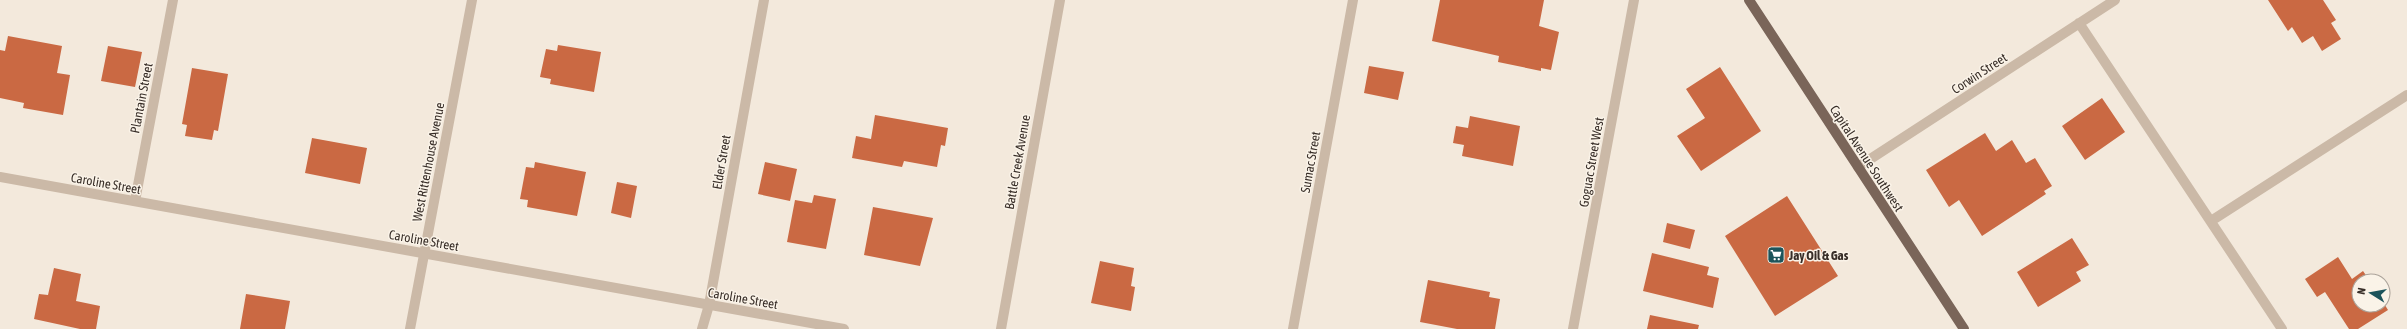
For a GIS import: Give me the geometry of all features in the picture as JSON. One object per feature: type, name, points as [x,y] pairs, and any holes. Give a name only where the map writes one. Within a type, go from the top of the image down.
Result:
[{"type":"main road","name":"Capital Avenue Southwest","points":[[1750,0],[1964,329]]},
{"type":"street","name":"Plantain Street","points":[[135,202],[173,0]]},
{"type":"street","name":"West Rittenhouse Avenue","points":[[410,329],[472,0]]},
{"type":"street","name":"Elder Street","points":[[702,329],[709,305],[764,0]]},
{"type":"street","name":"Battle Creek Avenue","points":[[1000,329],[1060,0]]},
{"type":"street","name":"Sumac Street","points":[[1293,329],[1353,0]]},
{"type":"street","name":"Goguac Street West","points":[[1573,329],[1634,0]]},
{"type":"street","name":"Corwin Street","points":[[1858,167],[2115,0]]},
{"type":"street","points":[[2080,23],[2282,329]]},
{"type":"street","points":[[2211,221],[2407,95]]},
{"type":"street","name":"Caroline Street","points":[[0,177],[844,329]]},
{"type":"building","points":[[1440,0],[1544,0],[1539,26],[1559,32],[1551,70],[1541,68],[1541,71],[1498,62],[1499,56],[1432,41]]},
{"type":"building","points":[[2268,0],[2323,0],[2336,20],[2331,23],[2341,39],[2322,51],[2313,36],[2302,43],[2292,27],[2288,31]]},
{"type":"building","points":[[8,36],[62,46],[57,73],[70,75],[63,115],[23,108],[24,103],[0,98],[0,50],[5,51]]},
{"type":"building","points":[[558,45],[601,52],[594,92],[550,84],[551,79],[540,77],[546,49],[557,51]]},
{"type":"building","points":[[108,46],[142,52],[135,87],[101,81]]},
{"type":"building","points":[[1369,66],[1404,72],[1398,100],[1364,93]]},
{"type":"building","points":[[1720,67],[1761,131],[1701,171],[1677,136],[1705,118],[1686,89]]},
{"type":"building","points":[[192,68],[228,74],[218,131],[214,130],[212,140],[185,136],[187,125],[182,124]]},
{"type":"building","points":[[2102,98],[2125,132],[2085,160],[2062,126]]},
{"type":"building","points":[[875,115],[948,128],[945,146],[941,145],[937,167],[904,161],[902,167],[852,158],[856,136],[871,139]]},
{"type":"building","points":[[1470,116],[1520,126],[1513,166],[1462,156],[1464,145],[1453,143],[1456,126],[1468,128]]},
{"type":"building","points":[[1985,133],[1996,151],[2012,140],[2026,163],[2035,158],[2052,186],[2044,191],[2046,194],[1982,236],[1959,200],[1949,207],[1926,170]]},
{"type":"building","points":[[312,138],[367,148],[360,184],[305,173]]},
{"type":"building","points":[[535,162],[586,172],[577,216],[527,207],[528,200],[520,199],[526,167],[534,168]]},
{"type":"building","points":[[765,162],[797,169],[790,201],[758,194]]},
{"type":"building","points":[[617,182],[637,186],[631,218],[611,213]]},
{"type":"building","points":[[814,195],[836,199],[826,249],[787,242],[795,200],[812,203]]},
{"type":"building","points":[[1787,196],[1838,276],[1775,316],[1725,236]]},
{"type":"building","points":[[873,207],[933,218],[920,266],[864,255]]},
{"type":"building","points":[[1667,223],[1695,230],[1690,249],[1663,242]]},
{"type":"building","points":[[2072,238],[2089,265],[2076,272],[2081,281],[2038,307],[2017,272]]},
{"type":"building","points":[[1652,253],[1709,267],[1707,275],[1719,278],[1713,308],[1643,291]]},
{"type":"building","points":[[2338,257],[2351,277],[2351,313],[2383,313],[2358,329],[2349,329],[2325,292],[2317,297],[2305,279]]},
{"type":"building","points":[[1100,261],[1134,268],[1131,286],[1135,287],[1131,311],[1091,303]]},
{"type":"building","points":[[54,268],[81,274],[76,301],[100,306],[96,329],[80,329],[34,319],[39,294],[48,295]]},
{"type":"building","points":[[1428,280],[1490,292],[1489,297],[1500,299],[1495,329],[1457,329],[1420,322]]},
{"type":"building","points":[[246,294],[290,301],[285,329],[240,329]]},
{"type":"building","points":[[1650,315],[1699,325],[1698,329],[1647,329]]},
{"type":"place","name":"Jay Oil & Gas","points":[[1776,255]]}]
